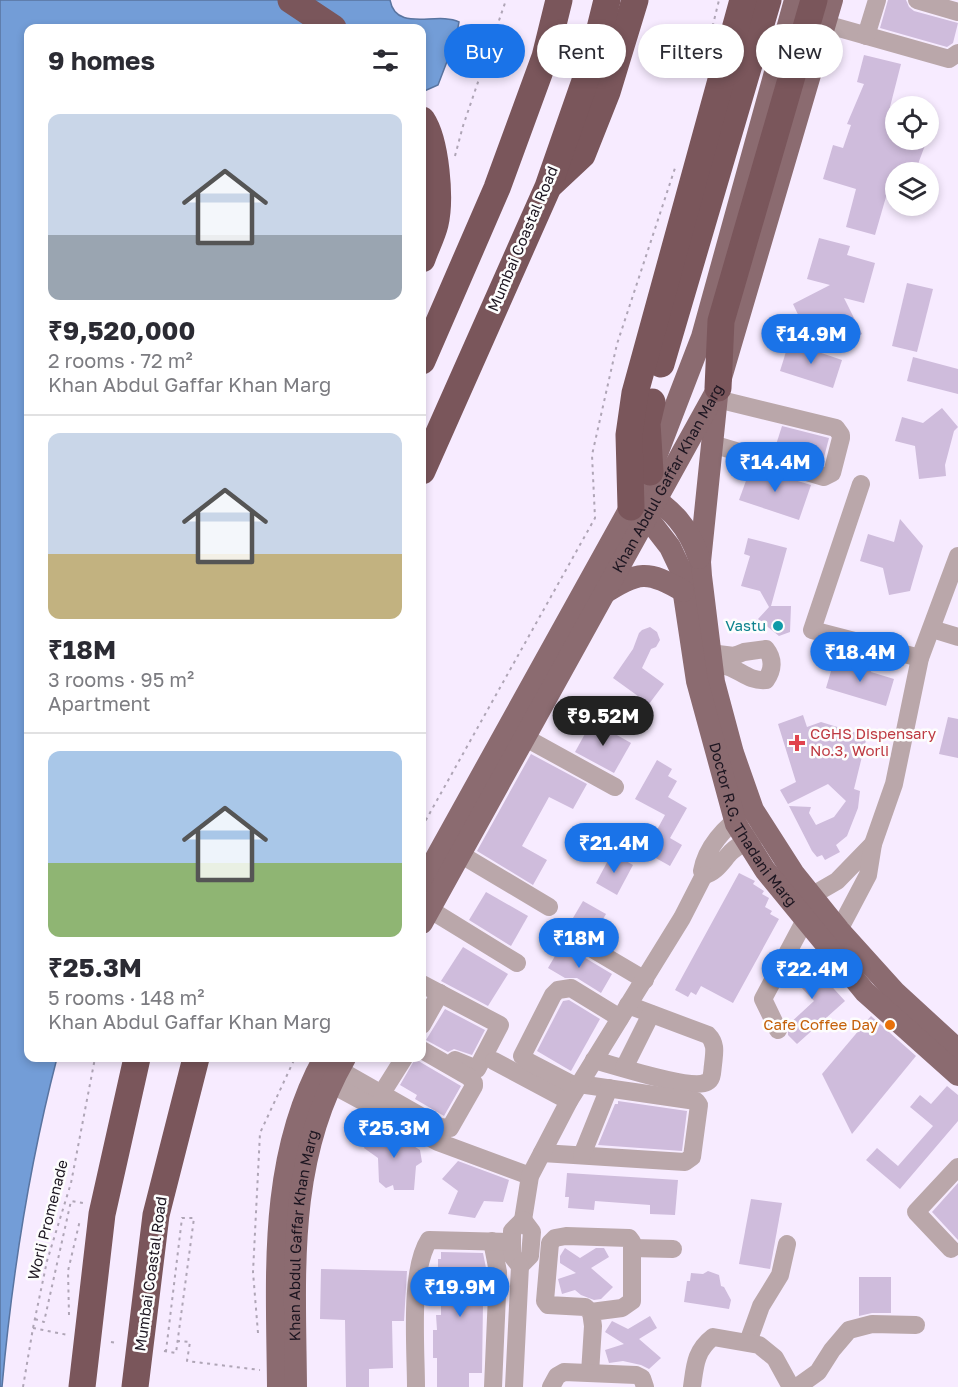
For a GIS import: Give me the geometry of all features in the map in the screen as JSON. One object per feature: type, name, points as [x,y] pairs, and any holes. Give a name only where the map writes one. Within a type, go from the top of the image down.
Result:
[{"type":"highway","points":[[291,0],[327,24]]},
{"type":"highway","points":[[426,352],[497,188],[545,57],[559,0]]},
{"type":"highway","name":"Mumbai Coastal Road","points":[[426,462],[548,187],[592,61],[607,0]]},
{"type":"highway","points":[[548,187],[582,155],[607,92],[635,0]]},
{"type":"highway","points":[[645,497],[629,435],[635,393],[743,0]]},
{"type":"highway","points":[[645,497],[647,423],[665,347],[686,284],[768,0]]},
{"type":"highway","points":[[717,394],[721,321],[814,0]]},
{"type":"highway","points":[[426,126],[446,164],[435,222],[426,248]]},
{"type":"highway","points":[[82,1387],[102,1214],[136,1062]]},
{"type":"highway","name":"Mumbai Coastal Road","points":[[135,1387],[156,1215],[195,1062]]},
{"type":"main road","name":"Khan Abdul Gaffar Khan Marg","points":[[426,914],[603,594],[645,497],[702,337],[795,0]]},
{"type":"main road","name":"Khan Abdul Gaffar Khan Marg","points":[[825,24],[832,0]]},
{"type":"main road","name":"Khan Abdul Gaffar Khan Marg","points":[[426,876],[645,497],[717,394],[809,78]]},
{"type":"main road","points":[[700,562],[717,394]]},
{"type":"main road","points":[[645,497],[682,522],[692,538],[700,562]]},
{"type":"main road","name":"Doctor R.G. Thadani Marg","points":[[645,497],[680,568],[698,681],[717,725],[744,815],[757,836],[765,870],[832,937],[958,1050]]},
{"type":"main road","name":"Doctor R.G. Thadani Marg","points":[[700,562],[717,725]]},
{"type":"main road","points":[[603,594],[622,582],[646,575],[657,577],[683,591]]},
{"type":"main road","name":"Doctor R.G. Thadani Marg","points":[[832,937],[865,992],[958,1075]]},
{"type":"main road","name":"Khan Abdul Gaffar Khan Marg","points":[[278,1387],[277,1251],[279,1209],[286,1167],[299,1114],[335,1067]]},
{"type":"main road","name":"Khan Abdul Gaffar Khan Marg","points":[[296,1387],[297,1210],[303,1170],[316,1120],[335,1067]]},
{"type":"street","points":[[866,36],[877,0]]},
{"type":"street","points":[[917,0],[958,12]]},
{"type":"street","points":[[843,29],[949,59],[958,53]]},
{"type":"street","points":[[712,444],[824,477],[832,473],[842,435],[836,429],[717,394]]},
{"type":"street","points":[[861,484],[812,630],[920,658]]},
{"type":"street","points":[[832,937],[868,875],[873,844],[894,784],[920,658],[957,563]]},
{"type":"street","points":[[932,629],[958,637]]},
{"type":"street","points":[[524,737],[615,787]]},
{"type":"street","points":[[514,1387],[520,1268],[512,1256],[512,1231],[524,1220],[530,1176],[573,1088],[620,1012],[645,980],[681,918],[704,874],[702,871],[708,854],[730,824],[744,815]]},
{"type":"street","points":[[704,874],[708,874],[732,851],[757,836]]},
{"type":"street","points":[[778,1030],[763,999],[804,908],[837,881],[873,844]]},
{"type":"street","points":[[460,854],[549,908]]},
{"type":"street","points":[[426,917],[516,963]]},
{"type":"street","points":[[562,932],[645,980]]},
{"type":"street","points":[[426,986],[499,1023],[500,1028],[477,1069],[426,1045]]},
{"type":"street","points":[[573,1088],[522,1056],[558,990],[571,988],[620,1012],[651,1014],[711,1038],[714,1042],[712,1077],[709,1082],[705,1083],[678,1082],[594,1060]]},
{"type":"street","points":[[426,1018],[440,993]]},
{"type":"street","points":[[573,1088],[594,1060],[620,1012]]},
{"type":"street","points":[[624,1068],[651,1014]]},
{"type":"street","points":[[335,1067],[446,1129],[452,1125],[474,1083],[426,1052]]},
{"type":"street","points":[[494,1061],[573,1088],[609,1088],[696,1101],[699,1105],[692,1157],[685,1162],[542,1153]]},
{"type":"street","points":[[381,1094],[401,1062]]},
{"type":"street","points":[[335,1067],[438,1142],[530,1176]]},
{"type":"street","points":[[582,1155],[609,1088]]},
{"type":"street","points":[[951,1249],[916,1212],[958,1167]]},
{"type":"street","points":[[520,1268],[530,1256],[532,1232],[524,1220]]},
{"type":"street","points":[[590,1373],[593,1326],[591,1312],[585,1307],[546,1303],[544,1297],[550,1243],[555,1238],[566,1236],[625,1237],[632,1242],[632,1301],[622,1308],[591,1312]]},
{"type":"street","points":[[417,1387],[416,1284],[424,1247],[429,1240],[512,1242]]},
{"type":"street","points":[[492,1241],[498,1272],[493,1387]]},
{"type":"street","points":[[748,1342],[761,1306],[780,1275],[787,1244]]},
{"type":"street","points":[[632,1248],[673,1249]]},
{"type":"street","points":[[520,1268],[547,1271]]},
{"type":"street","points":[[797,1387],[818,1372],[832,1350],[849,1330],[872,1324],[916,1325]]},
{"type":"street","points":[[692,1387],[696,1358],[703,1345],[713,1337],[759,1345],[775,1358],[791,1387]]},
{"type":"street","points":[[551,1387],[557,1376],[564,1372],[636,1375],[642,1378],[645,1387]]},
{"type":"path","points":[[446,164],[463,126],[506,0]]},
{"type":"path","points":[[713,24],[719,0]]},
{"type":"path","points":[[426,820],[595,518],[592,455],[614,356],[676,164]]},
{"type":"path","name":"Worli Promenade","points":[[23,1387],[48,1261],[71,1183],[93,1062]]},
{"type":"path","points":[[35,1319],[44,1322],[71,1201],[84,1203]]},
{"type":"path","points":[[69,1320],[68,1271],[81,1215]]},
{"type":"path","points":[[182,1218],[194,1218],[177,1341],[176,1353],[165,1351],[182,1218]]},
{"type":"path","points":[[33,1328],[78,1337]]},
{"type":"path","points":[[177,1341],[190,1342],[187,1361],[261,1370]]},
{"type":"path","points":[[111,1342],[117,1343]]},
{"type":"water","points":[[0,0],[390,0],[394,10],[400,16],[409,19],[450,19],[459,22],[459,24],[444,24],[444,69],[438,85],[426,90],[426,24],[24,24],[24,1062],[56,1062],[38,1139],[23,1221],[2,1387],[0,1387]]},
{"type":"building","points":[[888,0],[906,0],[914,11],[958,23],[953,43],[947,47],[880,28]]},
{"type":"building","points":[[864,55],[901,64],[893,96],[885,96],[885,150],[923,150],[919,162],[885,162],[885,200],[875,235],[846,227],[856,189],[823,179],[833,145],[843,148],[851,125],[847,124],[864,84],[857,82]]},
{"type":"building","points":[[819,238],[850,246],[847,255],[875,263],[864,303],[844,298],[862,334],[853,339],[851,335],[840,341],[835,331],[817,340],[809,323],[803,325],[793,304],[830,285],[807,279]]},
{"type":"building","points":[[907,283],[933,289],[917,352],[892,346]]},
{"type":"building","points":[[789,342],[842,360],[833,388],[780,371]]},
{"type":"building","points":[[913,357],[958,369],[958,394],[907,381]]},
{"type":"building","points":[[942,408],[958,427],[954,431],[945,465],[946,476],[919,479],[915,446],[895,441],[902,417],[923,423]]},
{"type":"building","points":[[782,426],[829,438],[822,465],[774,451]]},
{"type":"building","points":[[751,467],[811,485],[799,520],[739,500]]},
{"type":"building","points":[[900,519],[923,546],[910,591],[889,595],[883,568],[860,561],[868,534],[894,542]]},
{"type":"building","points":[[748,538],[787,548],[771,606],[791,606],[790,632],[779,636],[758,619],[769,607],[760,591],[741,586],[750,556],[744,554]]},
{"type":"building","points":[[650,627],[657,632],[660,640],[656,647],[651,649],[642,668],[664,684],[649,704],[613,678],[633,649],[639,633]]},
{"type":"building","points":[[834,661],[872,669],[871,672],[894,679],[886,706],[826,688]]},
{"type":"building","points":[[803,715],[807,727],[821,722],[867,736],[854,789],[860,791],[858,808],[847,836],[836,845],[840,852],[825,860],[822,855],[817,857],[812,851],[789,806],[811,807],[809,813],[816,825],[834,817],[846,801],[828,784],[788,804],[780,790],[796,782],[778,724]]},
{"type":"building","points":[[948,717],[958,719],[958,758],[939,754]]},
{"type":"building","points":[[592,721],[631,743],[614,773],[575,752]]},
{"type":"building","points":[[531,754],[587,784],[573,809],[549,797],[522,846],[547,860],[533,885],[477,851]]},
{"type":"building","points":[[657,760],[672,769],[668,776],[677,781],[668,797],[687,808],[670,838],[682,845],[670,866],[645,852],[665,815],[635,799]]},
{"type":"building","points":[[612,853],[633,865],[617,895],[596,883]]},
{"type":"building","points":[[739,873],[755,881],[753,884],[764,891],[762,894],[769,898],[765,907],[772,911],[770,914],[779,919],[733,1003],[701,986],[696,995],[691,992],[688,997],[675,990]]},
{"type":"building","points":[[486,892],[528,916],[511,946],[469,920]]},
{"type":"building","points":[[583,901],[606,914],[593,936],[570,923]]},
{"type":"building","points":[[562,944],[612,974],[601,993],[577,978],[565,978],[548,968]]},
{"type":"building","points":[[463,947],[508,974],[488,1006],[441,981]]},
{"type":"building","points":[[804,956],[845,1001],[797,1044],[788,1035],[788,1025],[814,1001],[789,974],[794,965]]},
{"type":"building","points":[[569,1000],[600,1019],[571,1071],[537,1051],[563,1001]]},
{"type":"building","points":[[445,1009],[485,1030],[472,1055],[454,1049],[448,1052],[426,1040]]},
{"type":"building","points":[[871,1016],[916,1056],[852,1134],[822,1074]]},
{"type":"building","points":[[413,1062],[420,1062],[461,1086],[444,1116],[415,1099],[417,1095],[400,1085]]},
{"type":"building","points":[[947,1086],[958,1095],[958,1121],[900,1189],[866,1160],[877,1148],[898,1166],[933,1126],[910,1107],[920,1095],[931,1104]]},
{"type":"building","points":[[618,1101],[687,1111],[682,1151],[598,1145]]},
{"type":"building","points":[[381,1125],[385,1135],[396,1135],[420,1150],[422,1162],[416,1166],[414,1190],[394,1190],[393,1185],[386,1188],[379,1182],[378,1158],[364,1148],[369,1131],[374,1126]]},
{"type":"building","points":[[458,1161],[509,1180],[503,1202],[484,1201],[475,1218],[448,1214],[458,1191],[442,1179]]},
{"type":"building","points":[[567,1173],[678,1180],[675,1215],[650,1214],[650,1205],[595,1201],[594,1210],[568,1208],[569,1197],[565,1197]]},
{"type":"building","points":[[958,1183],[958,1240],[932,1212]]},
{"type":"building","points":[[751,1199],[782,1203],[770,1269],[739,1264]]},
{"type":"building","points":[[565,1248],[580,1258],[596,1248],[604,1248],[609,1257],[591,1268],[613,1287],[601,1299],[594,1300],[575,1290],[562,1294],[558,1279],[576,1273],[560,1263],[560,1256]]},
{"type":"building","points":[[441,1252],[483,1253],[487,1273],[485,1302],[483,1302],[482,1373],[469,1373],[469,1387],[437,1387],[437,1358],[433,1358],[433,1330],[437,1330],[436,1315],[441,1315],[438,1259],[441,1259]]},
{"type":"building","points":[[321,1269],[407,1271],[404,1321],[392,1321],[393,1368],[369,1369],[369,1387],[346,1387],[345,1320],[320,1319]]},
{"type":"building","points":[[708,1271],[719,1275],[721,1286],[724,1287],[731,1300],[729,1309],[684,1302],[687,1281],[690,1281],[691,1273],[703,1274]]},
{"type":"building","points":[[859,1277],[891,1277],[891,1313],[859,1316]]},
{"type":"building","points":[[650,1316],[657,1328],[639,1339],[661,1358],[649,1369],[623,1361],[609,1363],[605,1350],[624,1344],[605,1332],[612,1321],[628,1329]]},
{"type":"place","name":"Vastu","points":[[778,626]]},
{"type":"place","name":"CGHS Dispensary No.3, Worli","points":[[797,743]]},
{"type":"place","name":"Cafe Coffee Day","points":[[890,1025]]}]
